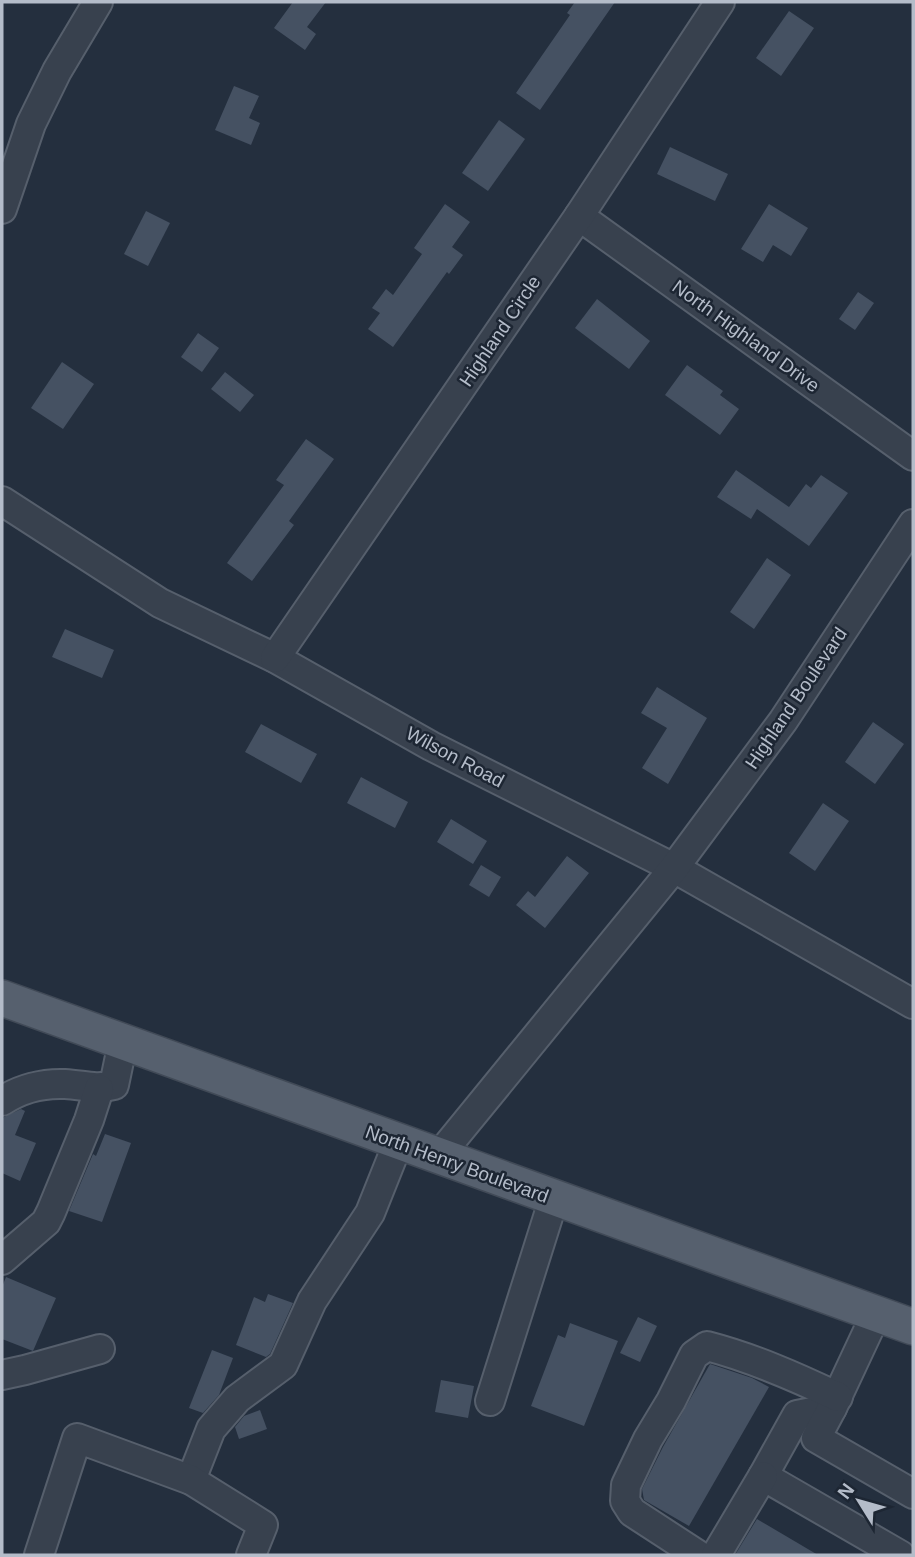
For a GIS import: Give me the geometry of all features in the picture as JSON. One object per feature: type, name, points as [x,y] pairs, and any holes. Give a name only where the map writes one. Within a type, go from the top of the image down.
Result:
[{"type":"main road","name":"North Henry Boulevard","points":[[2,998],[913,1327]]},
{"type":"street","points":[[2,209],[31,124],[57,71],[98,2]]},
{"type":"street","name":"Highland Circle","points":[[275,658],[579,216],[720,2]]},
{"type":"street","name":"North Highland Drive","points":[[579,216],[913,456]]},
{"type":"street","name":"Wilson Road","points":[[2,501],[160,603],[275,658],[431,746],[674,868],[913,1004]]},
{"type":"street","name":"Highland Boulevard","points":[[438,1157],[674,868],[783,721],[913,524]]},
{"type":"street","points":[[2,1101],[13,1093],[42,1085],[65,1084],[99,1089],[114,1085],[123,1042]]},
{"type":"street","points":[[2,1260],[46,1222],[89,1120],[99,1089]]},
{"type":"street","points":[[191,1480],[211,1429],[237,1398],[283,1365],[312,1301],[370,1213],[398,1143]]},
{"type":"street","points":[[490,1401],[554,1198]]},
{"type":"street","points":[[876,1314],[816,1438],[913,1494]]},
{"type":"street","points":[[698,1555],[632,1512],[625,1501],[626,1485],[638,1459],[694,1355],[707,1346],[723,1350],[788,1373],[835,1403]]},
{"type":"street","points":[[2,1375],[100,1349]]},
{"type":"street","points":[[716,1555],[797,1415],[835,1403]]},
{"type":"street","points":[[39,1555],[77,1438],[191,1480],[263,1525],[251,1555]]},
{"type":"street","points":[[763,1476],[901,1555]]},
{"type":"building","points":[[293,2],[326,2],[307,27],[316,34],[305,50],[274,28]]},
{"type":"building","points":[[575,2],[615,2],[540,110],[516,93],[570,15],[567,13]]},
{"type":"building","points":[[789,11],[814,28],[781,76],[756,58]]},
{"type":"building","points":[[234,86],[259,96],[249,118],[260,123],[251,145],[215,130]]},
{"type":"building","points":[[499,120],[525,139],[488,191],[462,173]]},
{"type":"building","points":[[670,147],[728,174],[715,201],[657,174]]},
{"type":"building","points":[[445,204],[470,222],[452,247],[463,255],[449,274],[447,272],[393,347],[368,329],[380,313],[372,308],[386,289],[393,295],[422,254],[414,248]]},
{"type":"building","points":[[769,204],[808,228],[791,256],[773,245],[763,262],[741,249]]},
{"type":"building","points":[[146,211],[170,223],[148,266],[124,254]]},
{"type":"building","points":[[858,292],[874,303],[855,330],[839,319]]},
{"type":"building","points":[[597,299],[650,341],[629,369],[575,328]]},
{"type":"building","points":[[198,333],[219,348],[202,372],[181,357]]},
{"type":"building","points":[[62,362],[94,384],[63,429],[31,408]]},
{"type":"building","points":[[687,365],[723,391],[720,395],[739,409],[720,435],[665,395]]},
{"type":"building","points":[[225,372],[254,395],[240,412],[211,389]]},
{"type":"building","points":[[306,439],[334,459],[289,521],[294,525],[252,581],[227,563],[284,485],[276,480]]},
{"type":"building","points":[[736,470],[789,507],[806,484],[811,488],[821,475],[848,493],[809,546],[757,509],[751,519],[717,497]]},
{"type":"building","points":[[767,558],[791,575],[754,629],[730,612]]},
{"type":"building","points":[[65,629],[114,650],[102,678],[52,657]]},
{"type":"building","points":[[657,687],[707,718],[668,784],[642,768],[667,728],[641,713]]},
{"type":"building","points":[[873,722],[904,744],[875,784],[845,762]]},
{"type":"building","points":[[261,724],[317,754],[301,783],[245,752]]},
{"type":"building","points":[[361,777],[408,802],[395,828],[347,803]]},
{"type":"building","points":[[823,803],[849,821],[815,871],[789,853]]},
{"type":"building","points":[[451,819],[487,841],[473,864],[437,842]]},
{"type":"building","points":[[567,856],[589,873],[545,928],[516,905],[528,891],[535,897]]},
{"type":"building","points":[[481,865],[501,877],[489,897],[469,885]]},
{"type":"building","points":[[21,1109],[25,1111],[15,1135],[36,1143],[20,1181],[2,1173],[2,1118]]},
{"type":"building","points":[[105,1134],[131,1143],[102,1222],[69,1211],[93,1154],[96,1156]]},
{"type":"building","points":[[6,1277],[56,1298],[33,1351],[2,1339],[2,1287]]},
{"type":"building","points":[[268,1294],[293,1303],[270,1354],[266,1357],[236,1345],[254,1297],[265,1302]]},
{"type":"building","points":[[638,1317],[657,1326],[640,1362],[620,1353]]},
{"type":"building","points":[[570,1323],[618,1341],[584,1426],[531,1406],[558,1335],[565,1338]]},
{"type":"building","points":[[212,1350],[233,1358],[219,1395],[203,1413],[189,1408]]},
{"type":"building","points":[[710,1364],[752,1378],[769,1387],[689,1526],[644,1500],[642,1489]]},
{"type":"building","points":[[441,1380],[474,1386],[468,1418],[435,1412]]},
{"type":"building","points":[[260,1410],[267,1429],[239,1439],[235,1427],[244,1416]]},
{"type":"building","points":[[757,1519],[818,1555],[735,1555]]}]
